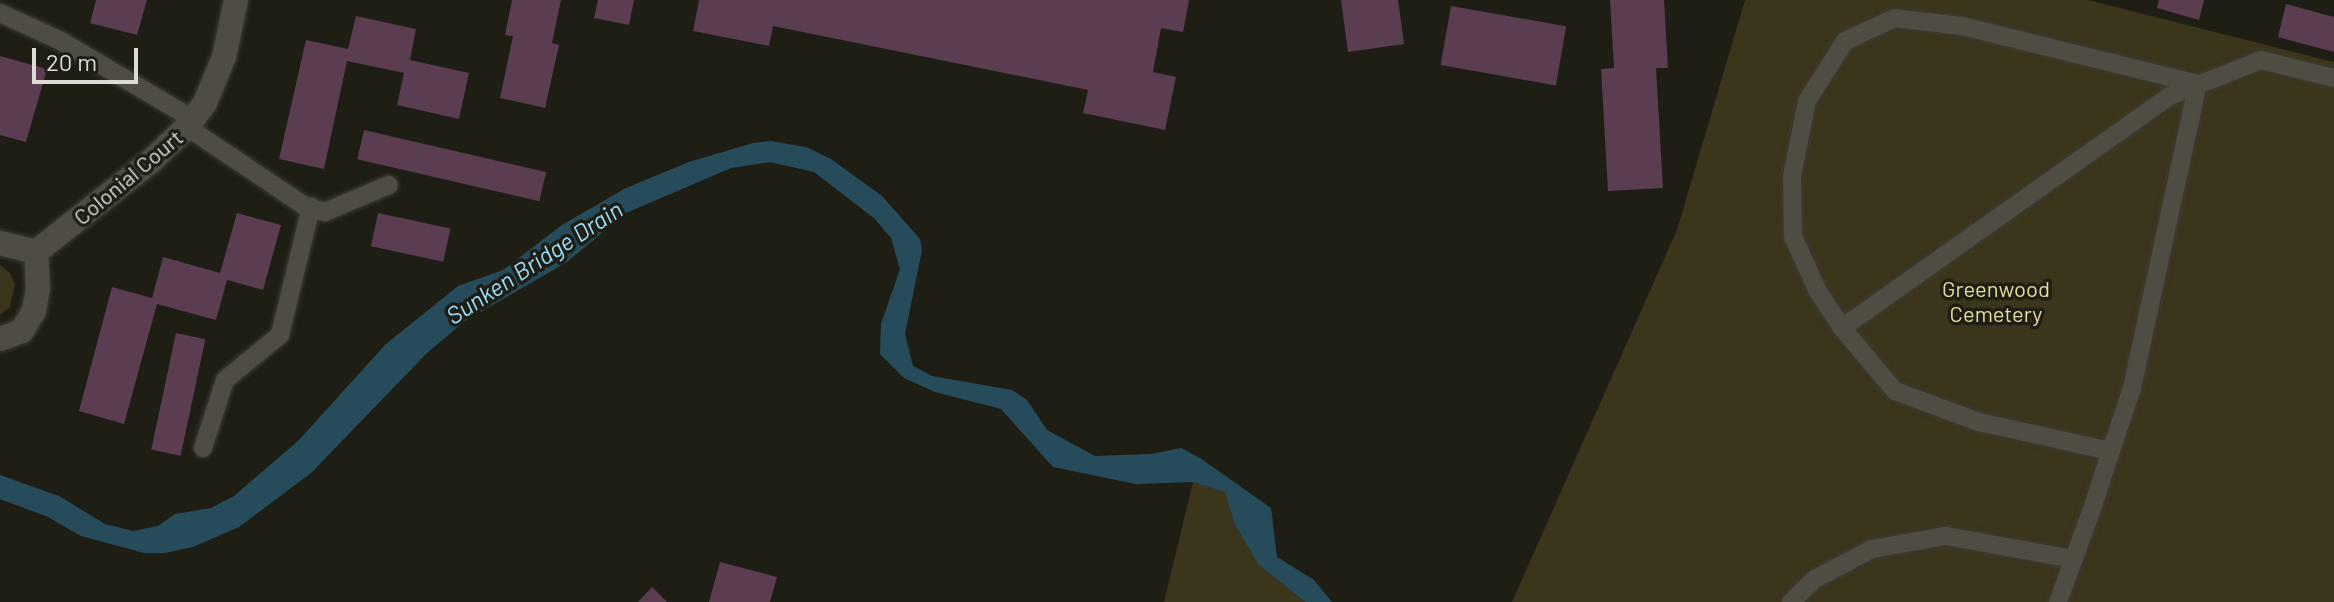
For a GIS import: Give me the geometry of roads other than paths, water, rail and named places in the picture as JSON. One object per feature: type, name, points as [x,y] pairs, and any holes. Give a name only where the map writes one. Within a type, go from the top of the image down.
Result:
[{"type":"street","name":"Colonial Court","points":[[36,252],[150,162],[190,123],[205,103],[224,57],[236,0]]},
{"type":"street","points":[[0,243],[36,252],[38,289],[34,311],[22,331],[0,339]]},
{"type":"lane","points":[[0,13],[61,41],[190,123],[311,207],[325,212],[389,185]]},
{"type":"lane","points":[[2111,451],[1979,422],[1895,391],[1842,328],[1817,290],[1793,236],[1792,176],[1807,101],[1845,41],[1895,18],[1961,26],[2198,84]]},
{"type":"lane","points":[[1842,328],[2170,96],[2261,60],[2334,78]]},
{"type":"lane","points":[[2058,602],[2132,388],[2198,84]]},
{"type":"lane","points":[[203,448],[225,380],[280,335],[311,207]]},
{"type":"lane","points":[[1791,602],[1815,579],[1872,549],[1946,536],[2074,559]]},
{"type":"water","name":"Sunken Bridge Drain","points":[[771,141],[806,147],[831,159],[882,196],[920,239],[922,250],[905,334],[913,366],[932,376],[1012,390],[1027,400],[1047,430],[1095,456],[1151,454],[1181,448],[1200,458],[1271,508],[1277,557],[1314,580],[1332,602],[1305,602],[1258,564],[1235,525],[1225,492],[1193,482],[1136,484],[1053,467],[1001,409],[935,392],[904,378],[880,354],[881,324],[900,269],[891,238],[875,219],[814,172],[770,162],[731,168],[626,213],[567,262],[465,321],[427,353],[311,473],[239,527],[193,547],[165,553],[144,553],[81,536],[48,517],[0,499],[0,475],[59,496],[105,524],[133,531],[158,526],[175,514],[211,508],[234,496],[298,441],[386,344],[458,286],[503,270],[562,225],[626,188],[689,162],[753,143]]},
{"type":"park label","name":"Greenwood Cemetery","points":[[1996,300]]}]
